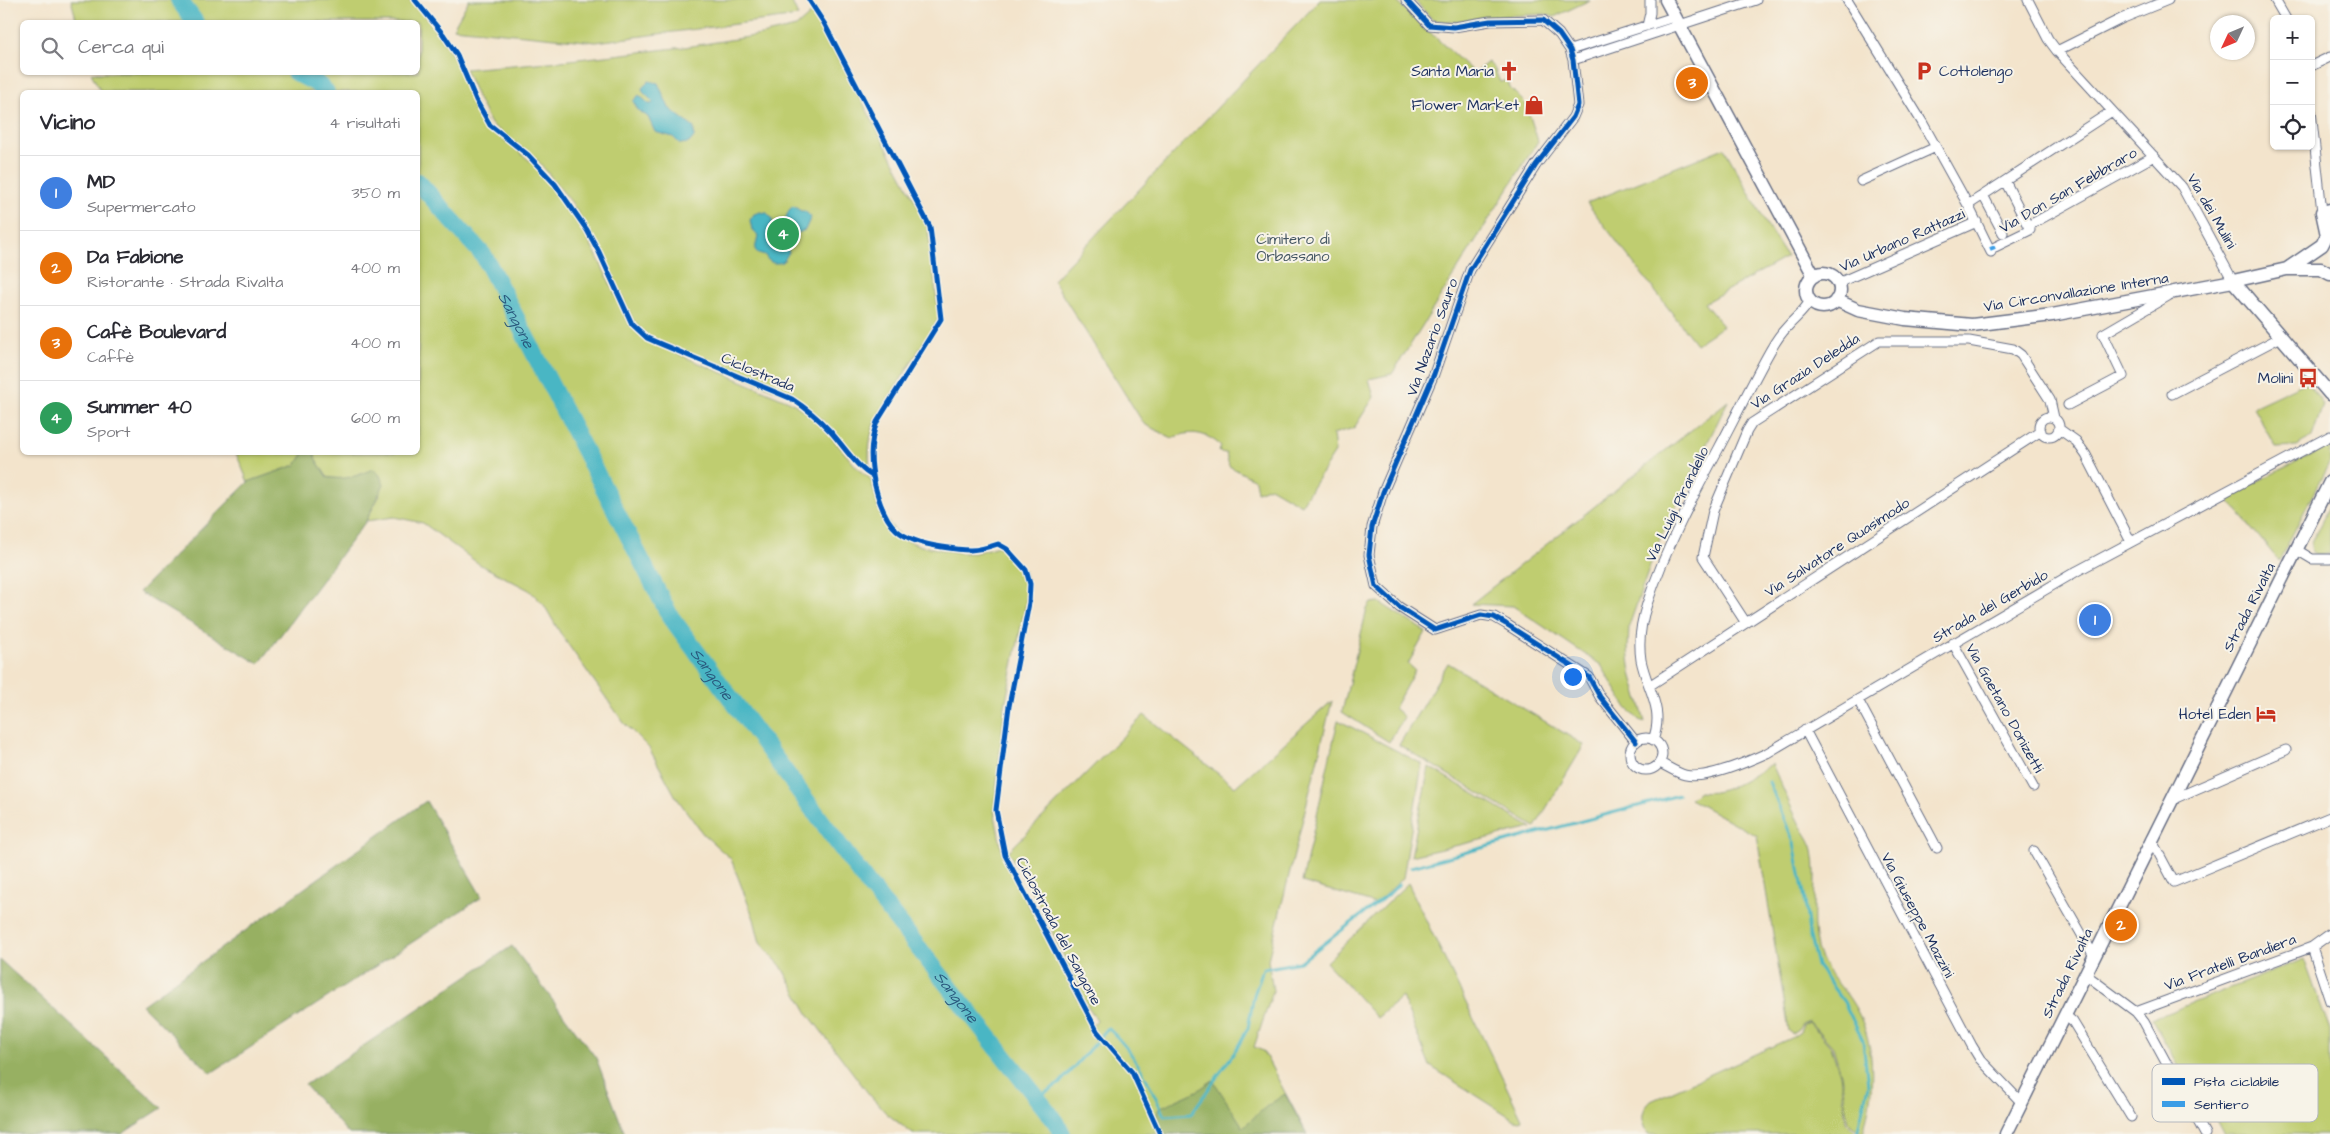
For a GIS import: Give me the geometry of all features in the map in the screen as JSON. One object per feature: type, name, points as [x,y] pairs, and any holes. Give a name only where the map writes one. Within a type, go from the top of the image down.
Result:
[{"type":"street","points":[[1406,0],[1429,25],[1454,27],[1490,21],[1543,20],[1559,34],[1570,50],[1647,26],[1677,22]]},
{"type":"street","points":[[1647,26],[1650,0]]},
{"type":"street","points":[[1666,0],[1814,276]]},
{"type":"street","points":[[1573,60],[1677,22],[1756,0]]},
{"type":"street","points":[[1847,0],[1922,122],[1977,222]]},
{"type":"street","name":"Via dei Mulini","points":[[2028,0],[2048,40],[2057,51],[2182,186],[2233,281],[2330,394]]},
{"type":"street","points":[[2057,51],[2121,19],[2168,0]]},
{"type":"street","points":[[2275,0],[2284,15]]},
{"type":"street","name":"Via Nazario Sauro","points":[[1570,50],[1573,60],[1578,105],[1573,117],[1536,165],[1470,270],[1434,374],[1383,492],[1372,527],[1369,555],[1376,586],[1399,607],[1435,630],[1481,615],[1494,617],[1589,677],[1600,697],[1636,742]]},
{"type":"street","points":[[2315,64],[2330,58]]},
{"type":"street","points":[[1968,205],[2112,111]]},
{"type":"street","points":[[2287,269],[2318,250],[2327,234],[2326,211],[2315,138]]},
{"type":"street","points":[[1861,181],[1936,146]]},
{"type":"street","name":"Via Don San Febbraro","points":[[1977,222],[1993,249],[2030,230],[2028,226],[2154,156]]},
{"type":"street","points":[[2005,181],[2028,226]]},
{"type":"street","points":[[1983,195],[2003,233]]},
{"type":"street","name":"Via Urbano Rattazzi","points":[[1838,283],[1977,222]]},
{"type":"street","points":[[2287,269],[2321,269],[2330,274]]},
{"type":"street","name":"Via Circonvallazione Interna","points":[[1836,300],[1858,310],[1905,319],[1972,325],[2043,317],[2287,269]]},
{"type":"street","points":[[1826,273],[1832,276],[1838,283],[1839,290],[1836,300],[1825,306],[1816,305],[1810,300],[1806,288],[1809,280],[1814,276],[1826,273]]},
{"type":"street","points":[[2068,405],[2123,376],[2103,334],[2172,293]]},
{"type":"street","name":"Via Luigi Pirandello","points":[[1653,740],[1658,727],[1658,711],[1641,659],[1639,643],[1641,625],[1672,541],[1771,349],[1788,326],[1807,308],[1810,300]]},
{"type":"street","points":[[2172,394],[2281,337]]},
{"type":"street","name":"Via Grazia Deledda","points":[[1746,623],[1703,557],[1713,511],[1752,423],[1879,340],[1969,341],[2013,349],[2021,355],[2050,400],[2054,418]]},
{"type":"street","name":"Via Salvatore Quasimodo","points":[[2054,418],[2048,417],[2042,420],[2041,431],[2046,436],[2052,436],[2059,429]]},
{"type":"street","points":[[2054,418],[2058,423],[2059,429],[2076,441],[2086,455],[2131,542]]},
{"type":"street","name":"Via Salvatore Quasimodo","points":[[1649,686],[2041,431]]},
{"type":"street","name":"Strada del Gerbido","points":[[1660,763],[1684,775],[1706,774],[1767,753],[2131,542],[2330,436]]},
{"type":"street","name":"Strada Rivalta","points":[[2006,1134],[2330,482]]},
{"type":"street","points":[[2296,550],[2312,559],[2330,559]]},
{"type":"street","name":"Via Gaetano Donizetti","points":[[1954,643],[2033,787]]},
{"type":"street","points":[[1858,700],[1937,848]]},
{"type":"street","name":"Via Giuseppe Mazzini","points":[[1804,730],[1972,1046],[1980,1059],[2022,1103]]},
{"type":"street","points":[[1645,738],[1653,740],[1662,750],[1660,763],[1648,771],[1635,767],[1630,754],[1636,742],[1645,738]]},
{"type":"street","points":[[2171,800],[2286,750]]},
{"type":"street","points":[[2152,839],[2174,882],[2330,817]]},
{"type":"street","points":[[2034,851],[2094,956]]},
{"type":"street","name":"Via Fratelli Bandiera","points":[[2136,1012],[2312,947],[2330,934]]},
{"type":"street","points":[[2312,947],[2330,1001]]},
{"type":"street","points":[[2085,974],[2136,1012],[2144,1022],[2167,1064]]},
{"type":"street","points":[[2065,1015],[2073,1022],[2131,1117]]},
{"type":"street","points":[[2198,1122],[2205,1134]]},
{"type":"green space","points":[[71,0],[409,0],[425,15],[454,57],[473,101],[488,127],[535,165],[568,206],[596,254],[630,325],[645,340],[791,402],[806,412],[826,431],[859,470],[871,479],[878,507],[883,517],[903,539],[921,546],[962,553],[975,553],[998,546],[1011,557],[1024,571],[1027,584],[1026,603],[1005,705],[994,810],[1003,856],[1092,1026],[1097,1020],[1087,1005],[1035,896],[1008,852],[1144,715],[1235,787],[1332,701],[1268,960],[1273,991],[1254,1047],[1263,1051],[1307,1134],[913,1134],[886,1113],[868,1093],[809,1015],[781,966],[760,943],[754,919],[731,859],[703,834],[676,797],[649,748],[624,723],[562,636],[544,605],[529,590],[479,564],[423,523],[394,517],[366,521],[380,495],[362,474],[345,478],[327,477],[315,458],[315,455],[420,455],[420,90],[100,90],[92,75],[420,75],[420,20],[76,20]]},
{"type":"green space","points":[[469,0],[791,0],[798,16],[596,42],[453,28]]},
{"type":"green space","name":"Cimitero di Orbassano","points":[[1320,0],[1395,0],[1474,73],[1488,62],[1494,68],[1500,82],[1508,80],[1510,88],[1526,104],[1538,141],[1392,374],[1369,379],[1374,397],[1354,428],[1333,434],[1335,452],[1301,505],[1270,487],[1257,492],[1255,480],[1229,466],[1226,453],[1219,452],[1221,446],[1210,438],[1192,433],[1172,438],[1144,424],[1053,280]]},
{"type":"green space","points":[[1414,0],[1590,0],[1554,17],[1545,14],[1489,17],[1451,22],[1433,20]]},
{"type":"green space","points":[[814,11],[928,228],[939,318],[875,421],[871,434],[870,471],[863,466],[831,429],[793,397],[648,336],[634,322],[601,251],[572,203],[539,162],[491,124],[465,69],[561,61],[685,47],[761,35],[796,27]]},
{"type":"green space","points":[[1724,148],[1787,257],[1704,303],[1723,326],[1696,344],[1587,203]]},
{"type":"green space","points":[[2302,384],[2310,385],[2323,405],[2312,437],[2296,446],[2276,447],[2253,407]]},
{"type":"green space","points":[[1728,401],[1658,543],[1629,626],[1628,650],[1631,673],[1645,722],[1639,720],[1627,708],[1601,665],[1513,606],[1471,604]]},
{"type":"green space","points":[[2330,445],[2330,461],[2279,561],[2226,497]]},
{"type":"green space","points":[[237,455],[303,455],[296,465],[248,482]]},
{"type":"green space","points":[[303,455],[315,455],[327,477],[345,478],[373,469],[379,474],[384,484],[366,521],[259,664],[139,592],[248,482],[296,465]]},
{"type":"green space","points":[[2330,505],[2330,554],[2316,554],[2312,551],[2311,543]]},
{"type":"green space","points":[[1379,602],[1426,632],[1408,664],[1415,670],[1394,708],[1404,717],[1389,742],[1342,712],[1367,609],[1371,603]]},
{"type":"green space","points":[[1448,663],[1584,745],[1535,827],[1399,745]]},
{"type":"green space","points":[[1338,720],[1422,764],[1403,878],[1376,904],[1302,882]]},
{"type":"green space","points":[[1772,764],[1813,850],[1815,862],[1814,925],[1817,948],[1827,970],[1850,999],[1866,1031],[1872,1065],[1872,1082],[1863,1134],[1848,1123],[1841,1074],[1833,1047],[1809,1021],[1802,1024],[1792,1034],[1789,1031],[1757,836],[1690,799],[1699,792],[1719,791],[1728,788],[1746,780]]},
{"type":"green space","points":[[1429,767],[1532,828],[1411,856]]},
{"type":"green space","points":[[426,801],[482,897],[211,1073],[142,1005]]},
{"type":"green space","points":[[1408,883],[1522,1119],[1521,1121],[1515,1120],[1430,1066],[1402,997],[1377,1018],[1326,962]]},
{"type":"green space","points":[[512,946],[596,1058],[625,1134],[349,1134],[305,1085]]},
{"type":"green space","points":[[2304,959],[2330,1030],[2330,1134],[2224,1134],[2218,1122],[2318,1122],[2318,1064],[2177,1064],[2152,1019]]},
{"type":"green space","points":[[0,960],[162,1108],[122,1134],[0,1134]]},
{"type":"green space","points":[[1809,1022],[1831,1047],[1840,1074],[1846,1123],[1858,1134],[1648,1134],[1644,1125],[1643,1113],[1651,1101],[1793,1037],[1800,1032],[1803,1025]]},
{"type":"green space","points":[[1213,1080],[1243,1127],[1267,1106],[1285,1094],[1307,1134],[1163,1134],[1156,1116],[1159,1108],[1197,1091]]},
{"type":"water","points":[[649,81],[658,83],[669,108],[694,128],[694,137],[689,143],[680,144],[673,137],[655,132],[648,117],[638,110],[633,101],[639,95],[649,104],[653,102],[643,92],[642,88]]},
{"type":"water","points":[[793,206],[801,211],[805,211],[811,217],[805,230],[793,235],[787,232],[784,222],[789,210]]},
{"type":"water","points":[[760,212],[767,213],[772,218],[773,237],[785,246],[789,252],[783,262],[772,263],[765,255],[755,250],[758,235],[752,230],[750,220],[754,214]]},
{"type":"waterway","name":"Sangone","points":[[179,0],[194,20]]},
{"type":"waterway","name":"Sangone","points":[[301,75],[316,83],[324,90]]},
{"type":"waterway","name":"Sangone","points":[[420,184],[484,256],[670,616],[868,884],[1056,1122],[1062,1134]]},
{"type":"waterway","points":[[1769,782],[1794,843],[1809,933],[1817,966],[1844,1002],[1863,1041],[1868,1085],[1857,1134]]},
{"type":"waterway","points":[[1411,867],[1679,795]]},
{"type":"waterway","points":[[1036,1098],[1059,1084],[1108,1028],[1134,1058],[1164,1116],[1191,1114],[1236,1050],[1248,1028],[1254,995],[1263,969],[1300,962],[1388,895],[1399,884]]},
{"type":"marked path","points":[[1990,249],[1995,247]]},
{"type":"cycle path","name":"Ciclostrada","points":[[415,0],[443,34],[457,55],[476,100],[490,125],[528,155],[555,184],[587,230],[632,324],[647,338],[792,399],[821,421],[856,462],[873,476]]},
{"type":"cycle path","name":"Ciclostrada del Sangone","points":[[809,0],[824,23],[930,227],[941,319],[877,422],[873,438],[871,461],[879,501],[884,513],[896,530],[915,541],[964,550],[976,550],[998,544],[1007,549],[1026,570],[1030,584],[1029,603],[1009,706],[996,810],[1005,855],[1097,1031],[1132,1072],[1160,1134]]},
{"type":"cycle path","points":[[1406,0],[1429,25],[1454,27],[1490,21],[1543,20],[1559,34],[1570,50],[1573,60],[1578,105],[1573,117],[1536,165],[1470,270],[1434,374],[1383,492],[1372,527],[1369,555],[1376,586],[1399,607],[1435,630],[1481,615],[1494,617],[1506,624],[1589,677],[1600,697],[1636,742]]},
{"type":"place","name":"Santa Maria","points":[[1509,71]]},
{"type":"place","name":"Cottolengo","points":[[1924,71]]},
{"type":"place","name":"Cafè Boulevard","points":[[1692,83]]},
{"type":"place","name":"Flower Market","points":[[1534,105]]},
{"type":"place","name":"Summer 40","points":[[783,234]]},
{"type":"place","name":"Molini","points":[[2308,378]]},
{"type":"place","name":"MD","points":[[2095,620]]},
{"type":"place","name":"Hotel Eden","points":[[2266,714]]},
{"type":"place","name":"Da Fabione","points":[[2121,925]]}]
